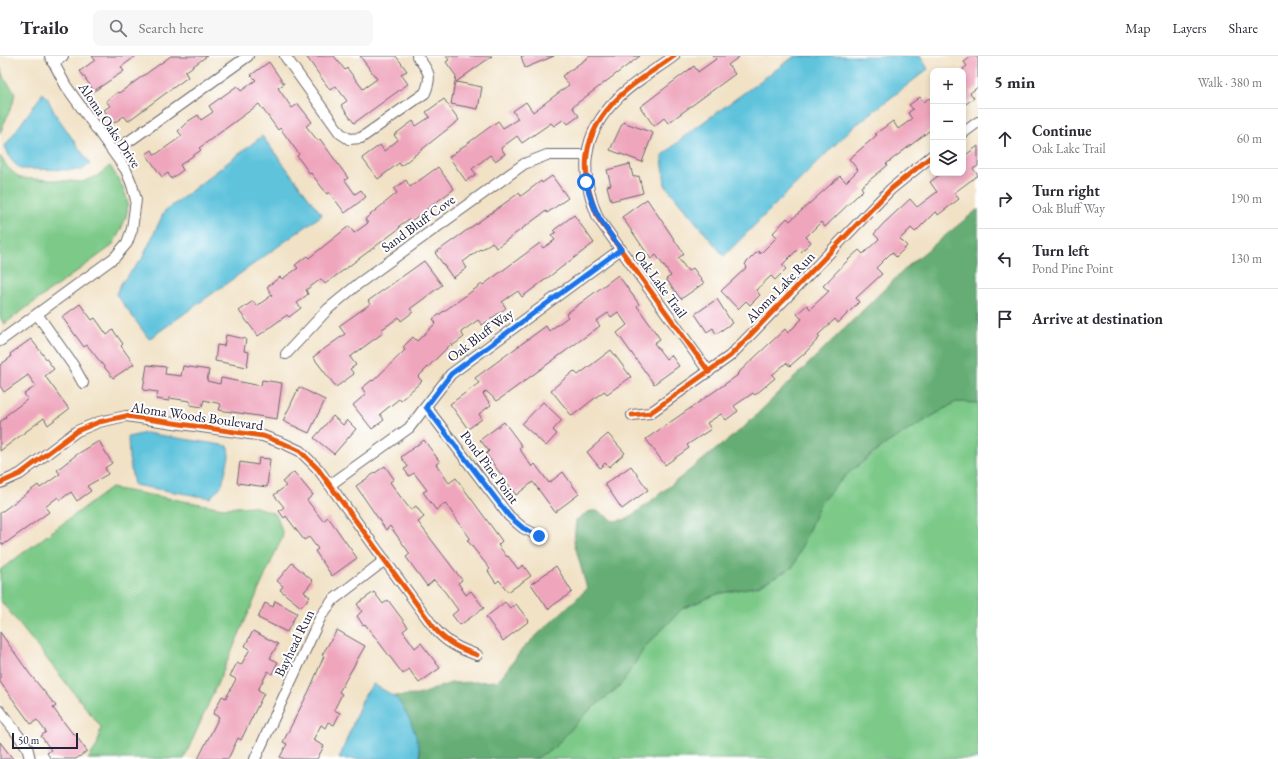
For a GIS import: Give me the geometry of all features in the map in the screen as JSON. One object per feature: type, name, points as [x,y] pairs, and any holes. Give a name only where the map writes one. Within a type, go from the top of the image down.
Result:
[{"type":"street","points":[[51,60],[63,56]]},
{"type":"street","points":[[114,152],[248,56]]},
{"type":"street","points":[[284,56],[340,133],[349,139],[361,138],[425,93],[430,81],[429,73],[417,56]]},
{"type":"street","name":"Oak Lake Trail","points":[[674,56],[618,97],[595,129],[587,155],[586,182],[590,198],[598,218],[709,372]]},
{"type":"street","name":"Aloma Oaks Drive","points":[[0,341],[115,257],[126,243],[135,214],[136,200],[126,170],[66,86],[51,60]]},
{"type":"street","points":[[966,131],[978,122]]},
{"type":"street","name":"Sand Bluff Cove","points":[[286,354],[328,309],[358,284],[524,164],[547,155],[587,155]]},
{"type":"street","name":"Aloma Lake Run","points":[[632,415],[650,413],[709,372],[747,339],[891,189],[930,157]]},
{"type":"street","name":"Oak Bluff Way","points":[[330,485],[409,428],[451,374],[621,249]]},
{"type":"street","points":[[36,314],[74,365],[83,383]]},
{"type":"street","name":"Pond Pine Point","points":[[426,407],[509,516],[523,528],[539,536]]},
{"type":"street","name":"Aloma Woods Boulevard","points":[[0,483],[20,474],[77,432],[99,422],[126,416],[263,436],[286,444],[311,460],[435,629],[445,640],[477,655]]},
{"type":"street","name":"Bayhead Run","points":[[255,759],[321,616],[333,600],[385,560]]},
{"type":"street","points":[[0,711],[27,747],[30,759]]},
{"type":"green space","points":[[0,67],[4,79],[15,92],[13,103],[0,133]]},
{"type":"green space","points":[[0,156],[8,168],[20,178],[82,182],[97,176],[110,166],[123,188],[128,205],[124,223],[112,246],[4,324],[0,317]]},
{"type":"green space","points":[[978,209],[978,403],[956,402],[887,443],[846,475],[820,503],[793,567],[758,586],[717,594],[682,609],[645,647],[620,686],[585,714],[553,749],[534,759],[420,759],[420,751],[395,698],[391,696],[418,695],[451,683],[498,681],[524,647],[587,589],[574,542],[576,520],[591,511],[598,512],[613,521],[628,519],[743,428],[908,266]]},
{"type":"green space","points":[[956,402],[978,403],[978,759],[534,759],[553,749],[585,714],[620,686],[645,647],[682,609],[717,594],[758,586],[793,567],[820,503],[846,475],[887,443]]},
{"type":"green space","points":[[111,488],[223,508],[253,506],[271,512],[277,516],[283,535],[184,759],[88,759],[97,746],[101,727],[0,600],[0,570]]},
{"type":"water","points":[[795,56],[920,56],[928,69],[852,128],[724,256],[665,185],[662,156],[687,134]]},
{"type":"water","points":[[43,93],[47,97],[54,112],[90,164],[82,170],[20,169],[11,160],[5,146]]},
{"type":"water","points":[[262,136],[322,215],[149,339],[116,294],[122,282],[142,259],[164,212]]},
{"type":"water","points":[[146,433],[228,446],[229,457],[222,485],[210,498],[134,485],[129,458],[128,437]]},
{"type":"water","points":[[373,684],[394,697],[404,709],[418,743],[420,759],[339,759],[363,698]]},
{"type":"building","points":[[92,56],[136,56],[121,67],[124,71],[94,91],[80,71],[95,60]]},
{"type":"building","points":[[171,56],[207,56],[185,72],[188,77],[128,121],[124,116],[114,123],[104,110],[110,106],[106,101]]},
{"type":"building","points":[[306,56],[334,56],[345,70],[347,68],[363,89],[377,79],[360,56],[396,56],[407,71],[401,74],[408,84],[354,123],[341,105],[347,101],[336,86],[330,90]]},
{"type":"building","points":[[446,56],[492,56],[456,82],[482,87],[478,109],[451,104],[456,76],[446,62],[449,60]]},
{"type":"building","points":[[521,56],[554,56],[525,68]]},
{"type":"building","points":[[590,56],[640,56],[572,107],[579,116],[568,124],[564,119],[554,126],[551,123],[522,143],[517,136],[501,148],[505,154],[495,161],[490,155],[472,169],[476,174],[466,181],[449,157],[498,121],[503,128],[518,119],[513,111],[526,102],[533,112],[569,85],[562,76]]},
{"type":"building","points":[[713,56],[740,56],[728,65],[735,74],[668,123],[664,118],[654,126],[640,107],[694,66],[698,72],[716,59]]},
{"type":"building","points":[[972,56],[976,56],[978,59],[978,87],[970,93],[974,98],[966,104],[966,68],[964,68],[967,66],[964,62]]},
{"type":"building","points":[[269,62],[284,84],[278,88],[292,108],[298,104],[312,122],[306,126],[318,141],[320,139],[348,178],[345,180],[355,194],[361,190],[366,197],[345,213],[329,192],[327,194],[311,173],[310,174],[297,156],[299,154],[280,128],[278,130],[259,104],[199,148],[201,150],[180,165],[183,170],[171,179],[168,173],[162,177],[146,154],[152,150],[155,155],[182,136],[178,131],[187,122],[198,115],[201,120],[213,112],[209,106],[237,86],[241,91],[256,80],[251,75]]},
{"type":"building","points":[[920,97],[924,102],[929,98],[930,130],[886,164],[888,165],[861,187],[863,190],[825,227],[821,222],[806,237],[811,242],[801,252],[798,249],[782,265],[786,269],[775,280],[771,276],[756,290],[760,295],[750,305],[746,301],[738,309],[721,291],[747,267],[745,264],[758,251],[760,254],[777,237],[773,233],[787,218],[790,221],[840,176],[846,182],[858,170],[849,159],[877,135],[875,134],[893,121],[898,129],[912,119],[908,113],[913,109],[909,105]]},
{"type":"building","points":[[444,99],[459,120],[401,166],[399,163],[378,179],[362,158],[380,145],[384,151],[398,140],[394,135],[413,121],[416,126],[430,117],[426,112]]},
{"type":"building","points":[[623,122],[653,133],[642,162],[610,150]]},
{"type":"building","points":[[978,146],[978,166],[973,169],[978,175],[954,193],[959,199],[938,215],[936,211],[915,232],[911,228],[900,239],[907,246],[896,257],[892,252],[876,268],[882,274],[856,298],[859,302],[838,323],[835,319],[818,335],[820,337],[806,352],[790,366],[786,363],[772,375],[775,378],[755,395],[753,393],[734,406],[738,411],[726,420],[721,414],[707,423],[711,429],[687,445],[689,448],[665,465],[646,439],[738,375],[737,374],[785,329],[788,333],[802,319],[797,314],[807,305],[810,309],[829,291],[823,286],[849,259],[859,250],[863,254],[879,239],[874,234],[884,223],[910,199],[917,207],[937,192],[930,182],[938,176],[966,176],[966,155]]},
{"type":"building","points":[[630,164],[633,177],[639,176],[643,193],[611,201],[607,186],[611,185],[607,170]]},
{"type":"building","points":[[438,167],[454,189],[411,221],[409,219],[399,226],[400,228],[325,284],[321,279],[306,290],[308,294],[297,303],[301,308],[289,317],[287,315],[258,336],[239,311],[253,301],[257,306],[272,295],[267,287],[280,277],[282,279],[298,268],[295,265],[307,256],[309,258],[349,226],[354,233],[368,223],[365,219],[397,193],[394,189],[406,180],[410,187]]},
{"type":"building","points":[[552,176],[568,198],[547,213],[546,211],[496,248],[492,242],[481,250],[480,249],[463,262],[467,268],[453,278],[435,253],[519,193],[521,196],[541,181],[542,183]]},
{"type":"building","points":[[647,199],[684,254],[678,258],[688,271],[693,268],[704,283],[681,299],[666,279],[671,276],[656,255],[651,259],[622,217]]},
{"type":"building","points":[[574,215],[594,243],[522,297],[518,291],[502,302],[506,308],[482,325],[478,320],[461,332],[464,337],[452,346],[451,344],[418,377],[422,381],[401,400],[399,399],[380,414],[384,420],[372,429],[353,405],[366,394],[362,388],[372,380],[373,381],[405,350],[403,347],[413,337],[417,341],[436,323],[433,319],[482,284],[483,285],[540,243],[543,248],[555,240],[551,235],[556,232],[554,230]]},
{"type":"building","points":[[424,261],[442,285],[410,309],[413,312],[401,321],[399,317],[381,330],[383,333],[350,357],[356,365],[350,369],[354,374],[336,387],[313,357],[345,334],[339,326],[370,304],[368,301]]},
{"type":"building","points":[[618,275],[639,304],[637,306],[660,339],[654,343],[666,359],[671,355],[679,366],[654,384],[617,333],[627,325],[618,312],[611,317],[608,313],[596,321],[600,326],[497,401],[486,391],[483,394],[491,405],[479,414],[482,419],[468,429],[450,404],[479,383],[475,378],[546,326],[549,331],[568,317],[566,314]]},
{"type":"building","points":[[717,299],[732,323],[716,334],[713,328],[707,332],[695,314]]},
{"type":"building","points":[[80,304],[92,320],[95,318],[107,335],[113,330],[123,344],[121,346],[134,364],[113,378],[87,345],[84,347],[62,317]]},
{"type":"building","points":[[226,335],[246,339],[244,351],[249,352],[247,367],[215,361],[217,345],[224,346]]},
{"type":"building","points":[[31,339],[54,369],[45,376],[69,409],[48,425],[44,418],[0,451],[0,422],[6,417],[5,416],[28,399],[24,394],[36,386],[28,375],[4,392],[0,386],[0,365],[11,357],[10,354]]},
{"type":"building","points":[[611,350],[631,377],[607,394],[604,391],[572,416],[551,390],[574,371],[578,375]]},
{"type":"building","points":[[147,365],[166,367],[165,374],[181,376],[183,366],[209,370],[207,381],[220,384],[221,378],[261,386],[262,380],[282,383],[277,419],[219,410],[221,404],[204,400],[202,407],[190,405],[190,401],[169,398],[169,401],[156,399],[158,392],[143,390]]},
{"type":"building","points":[[299,387],[325,400],[309,433],[283,421]]},
{"type":"building","points":[[543,402],[562,420],[553,430],[557,434],[546,446],[522,424]]},
{"type":"building","points":[[333,416],[343,425],[347,420],[356,429],[334,454],[314,438]]},
{"type":"building","points":[[504,422],[522,446],[519,448],[532,467],[535,464],[549,483],[563,472],[579,494],[555,512],[533,482],[516,495],[486,454],[489,451],[480,440]]},
{"type":"building","points":[[608,434],[625,453],[609,467],[605,463],[600,468],[587,452]]},
{"type":"building","points":[[424,440],[440,462],[436,464],[449,483],[456,478],[502,541],[498,545],[507,557],[508,556],[518,569],[523,565],[531,576],[508,592],[499,580],[496,583],[488,571],[490,569],[467,540],[470,538],[445,503],[436,510],[423,492],[427,490],[414,473],[409,476],[404,469],[408,467],[401,457]]},
{"type":"building","points":[[99,441],[112,463],[105,468],[108,474],[87,486],[91,491],[77,501],[71,492],[60,500],[58,497],[45,507],[49,512],[3,545],[0,541],[0,513],[38,485],[40,488],[60,474],[57,470],[76,455]]},
{"type":"building","points":[[259,458],[270,459],[267,487],[237,483],[240,462],[258,465]]},
{"type":"building","points":[[385,466],[394,479],[390,482],[402,499],[411,510],[416,506],[424,517],[418,522],[462,580],[458,583],[466,595],[471,591],[484,608],[460,625],[452,615],[458,610],[445,592],[434,580],[427,586],[406,557],[410,554],[390,526],[386,530],[356,486]]},
{"type":"building","points":[[631,466],[648,490],[622,509],[605,484]]},
{"type":"building","points":[[294,472],[313,495],[307,500],[323,521],[328,517],[357,558],[332,576],[315,551],[318,549],[309,537],[304,540],[286,516],[284,518],[279,511],[284,507],[274,495],[286,486],[282,482]]},
{"type":"building","points":[[292,563],[313,581],[304,592],[310,597],[301,607],[280,590],[283,586],[277,581]]},
{"type":"building","points":[[556,566],[572,592],[548,609],[531,584]]},
{"type":"building","points":[[374,592],[383,604],[388,600],[408,627],[403,631],[415,648],[421,643],[440,668],[419,683],[409,669],[403,674],[365,624],[363,625],[357,616],[362,611],[357,604]]},
{"type":"building","points":[[275,601],[297,613],[287,632],[258,618],[265,603],[273,607]]},
{"type":"building","points":[[505,602],[510,608],[516,604],[529,621],[503,641],[486,617]]},
{"type":"building","points":[[337,630],[365,646],[339,692],[342,694],[334,710],[340,713],[334,725],[328,722],[325,728],[321,725],[313,740],[324,746],[317,759],[284,759],[280,757],[287,744],[283,742],[309,691],[324,656],[322,655]]},
{"type":"building","points":[[253,631],[278,644],[270,658],[278,662],[272,674],[268,671],[258,690],[264,693],[241,740],[238,738],[228,759],[198,759],[219,717],[213,714],[222,696],[226,698],[236,679],[230,676],[237,663],[241,665],[250,649],[245,646]]},
{"type":"building","points":[[0,632],[29,673],[56,706],[53,708],[87,751],[76,759],[51,759],[47,753],[51,750],[41,736],[46,732],[37,720],[31,724],[0,682]]},
{"type":"building","points":[[0,742],[13,759],[0,759]]},
{"type":"cycle path","points":[[674,56],[624,92],[606,112],[590,140],[586,170],[588,185],[598,218],[709,372]]},
{"type":"cycle path","points":[[632,415],[650,413],[730,356],[891,189],[930,157]]},
{"type":"cycle path","points":[[0,483],[20,474],[77,431],[99,422],[126,416],[263,436],[300,451],[318,469],[435,629],[454,645],[477,655]]},
{"type":"route","points":[[539,536],[523,528],[509,516],[426,407],[451,374],[473,356],[621,249],[598,218],[590,198],[586,182]]}]
